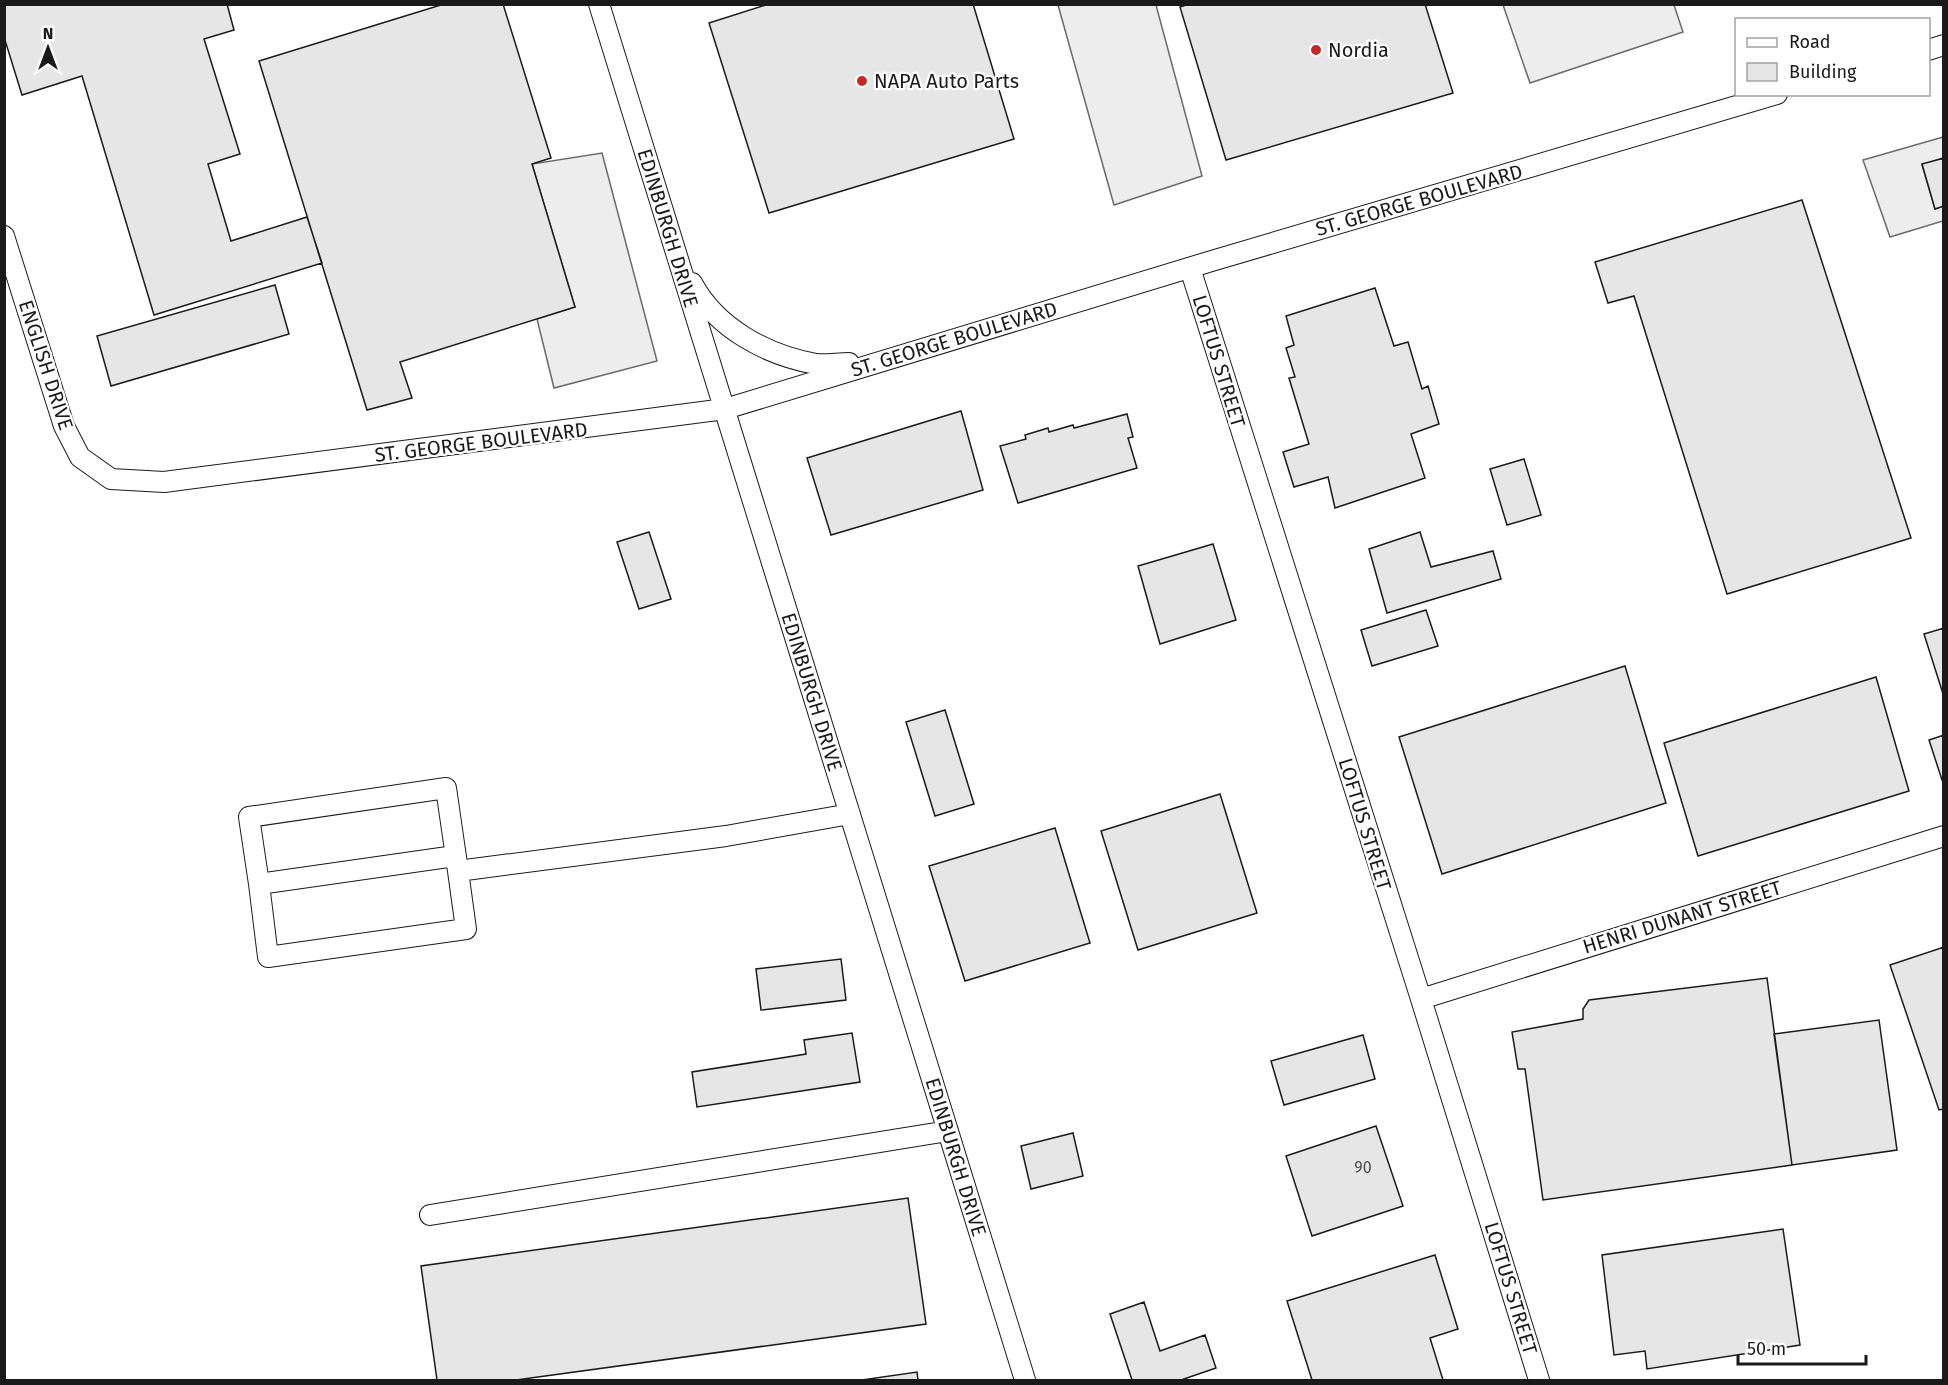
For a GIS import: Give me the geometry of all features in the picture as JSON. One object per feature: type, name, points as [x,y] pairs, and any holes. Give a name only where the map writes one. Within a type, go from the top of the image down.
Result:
[{"type":"street","name":"EDINBURGH DRIVE","points":[[599,4],[1025,1380]]},
{"type":"street","name":"ST. GEORGE BOULEVARD","points":[[111,479],[164,482],[725,409],[1770,96]]},
{"type":"street","name":"ENGLISH DRIVE","points":[[4,236],[64,426],[80,457],[111,479]]},
{"type":"street","points":[[676,254],[700,298],[721,321],[739,335],[780,353],[818,364],[876,363]]},
{"type":"street","name":"LOFTUS STREET","points":[[1190,268],[1539,1380]]},
{"type":"street","points":[[446,788],[466,929],[268,957],[259,884],[249,817],[446,788]]},
{"type":"street","points":[[259,884],[726,836],[850,814]]},
{"type":"street","name":"HENRI DUNANT STREET","points":[[1421,999],[1944,836]]},
{"type":"street","points":[[430,1215],[948,1131]]},
{"type":"shaded area","points":[[1058,5],[1156,5],[1202,176],[1114,205]]},
{"type":"shaded area","points":[[1503,5],[1674,5],[1683,32],[1530,83]]},
{"type":"shaded area","points":[[1943,137],[1943,158],[1922,165],[1935,209],[1943,206],[1943,221],[1890,237],[1863,160]]},
{"type":"shaded area","points":[[602,153],[657,361],[554,388],[537,319],[575,307],[532,164]]},
{"type":"building","points":[[4,4],[227,4],[234,30],[204,39],[240,154],[208,164],[231,241],[307,217],[322,263],[154,315],[82,76],[22,95],[4,37]]},
{"type":"building","points":[[444,4],[503,4],[551,158],[532,164],[575,307],[400,362],[412,398],[367,410],[259,61]]},
{"type":"building","name":"NAPA Auto Parts","points":[[769,4],[973,4],[1014,139],[769,213],[709,23]]},
{"type":"building","name":"Nordia","points":[[1189,4],[1425,4],[1453,93],[1226,160],[1180,7]]},
{"type":"building","points":[[1944,158],[1944,206],[1935,209],[1922,164]]},
{"type":"building","points":[[1802,200],[1911,538],[1727,594],[1634,296],[1608,303],[1595,262]]},
{"type":"building","points":[[275,285],[289,334],[111,386],[97,336]]},
{"type":"building","points":[[1375,288],[1394,346],[1408,342],[1422,389],[1428,386],[1439,424],[1411,434],[1425,478],[1335,508],[1328,477],[1294,487],[1283,452],[1309,444],[1289,378],[1295,377],[1286,348],[1294,345],[1286,316]]},
{"type":"building","points":[[961,411],[983,490],[831,535],[807,458]]},
{"type":"building","points":[[1127,414],[1133,437],[1128,438],[1137,468],[1018,503],[1000,446],[1026,439],[1025,435],[1048,428],[1049,432],[1073,425],[1074,428]]},
{"type":"building","points":[[1524,459],[1541,515],[1507,525],[1490,469]]},
{"type":"building","points":[[649,532],[671,599],[639,609],[617,542]]},
{"type":"building","points":[[1420,532],[1431,567],[1493,551],[1501,579],[1387,613],[1369,549]]},
{"type":"building","points":[[1213,544],[1236,620],[1160,644],[1138,566]]},
{"type":"building","points":[[1426,610],[1438,646],[1372,666],[1361,630]]},
{"type":"building","points":[[1944,628],[1944,697],[1924,634]]},
{"type":"building","points":[[1625,666],[1666,803],[1442,874],[1399,737]]},
{"type":"building","points":[[1876,677],[1909,791],[1698,856],[1664,743]]},
{"type":"building","points":[[945,710],[974,804],[935,816],[906,722]]},
{"type":"building","points":[[1944,735],[1944,780],[1942,780],[1929,740]]},
{"type":"building","points":[[1220,794],[1257,913],[1138,950],[1101,831]]},
{"type":"building","points":[[1055,828],[1090,943],[965,981],[929,866]]},
{"type":"building","points":[[1944,947],[1944,1109],[1939,1110],[1890,965]]},
{"type":"building","points":[[841,959],[846,1000],[761,1010],[756,969]]},
{"type":"building","points":[[1767,978],[1792,1165],[1543,1200],[1525,1069],[1518,1069],[1512,1032],[1583,1019],[1583,1009],[1589,1000]]},
{"type":"building","points":[[1879,1020],[1897,1150],[1792,1165],[1774,1034]]},
{"type":"building","points":[[852,1033],[860,1082],[697,1107],[692,1072],[806,1054],[804,1040]]},
{"type":"building","points":[[1363,1035],[1375,1079],[1284,1105],[1271,1061]]},
{"type":"building","points":[[1376,1126],[1403,1206],[1312,1236],[1286,1156]]},
{"type":"building","points":[[1073,1133],[1083,1176],[1031,1189],[1021,1146]]},
{"type":"building","points":[[908,1198],[926,1324],[516,1380],[437,1380],[421,1266]]},
{"type":"building","points":[[1783,1229],[1800,1345],[1647,1369],[1645,1351],[1614,1355],[1602,1255]]},
{"type":"building","points":[[1435,1255],[1458,1329],[1430,1338],[1443,1380],[1312,1380],[1287,1301]]},
{"type":"building","points":[[1144,1302],[1160,1351],[1205,1335],[1216,1368],[1181,1380],[1132,1380],[1110,1314]]},
{"type":"building","points":[[917,1372],[918,1380],[862,1380]]},
{"type":"place","name":"Nordia","points":[[1316,50]]},
{"type":"place","name":"NAPA Auto Parts","points":[[862,81]]}]
